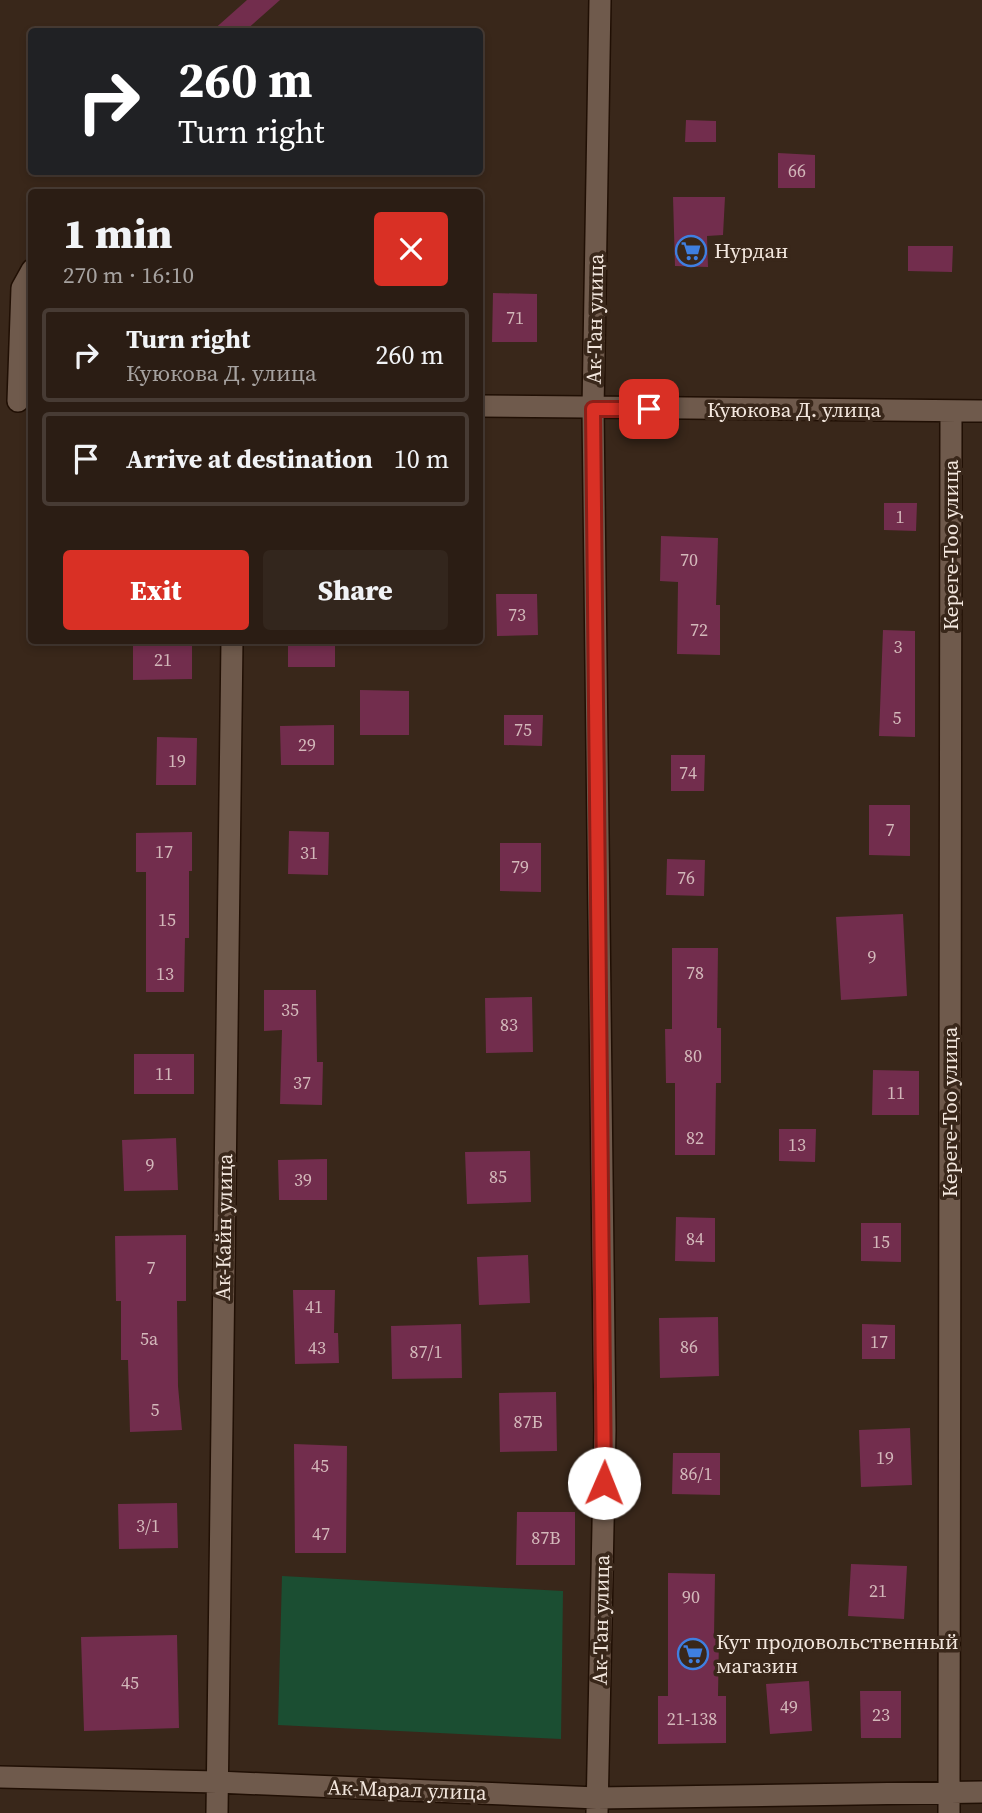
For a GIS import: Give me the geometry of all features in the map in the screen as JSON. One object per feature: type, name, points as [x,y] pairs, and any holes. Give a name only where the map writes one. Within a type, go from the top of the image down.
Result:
[{"type":"street","name":"Ак-Тан улица","points":[[597,1806],[605,1430],[593,409],[600,0]]},
{"type":"street","points":[[17,401],[22,288],[28,277]]},
{"type":"street","name":"Куюкова Д. улица","points":[[483,406],[982,411]]},
{"type":"street","name":"Кереге-Тоо улица","points":[[948,1802],[951,411]]},
{"type":"street","name":"Ак-Кайн улица","points":[[217,1813],[232,644]]},
{"type":"street","name":"Ак-Марал улица","points":[[0,1777],[217,1782],[597,1806],[948,1802],[982,1792]]},
{"type":"green space","points":[[282,1576],[563,1591],[561,1739],[278,1725]]},
{"type":"building","points":[[247,0],[280,0],[248,28],[216,28]]},
{"type":"building","points":[[686,120],[716,121],[716,142],[685,142]]},
{"type":"building","points":[[778,153],[815,155],[815,188],[778,188]]},
{"type":"building","name":"Нурдан","points":[[673,197],[725,197],[723,235],[707,236],[708,267],[675,266]]},
{"type":"building","points":[[908,246],[953,246],[952,272],[908,271]]},
{"type":"building","points":[[493,293],[537,294],[537,342],[492,342]]},
{"type":"building","points":[[884,503],[917,503],[916,531],[884,530]]},
{"type":"building","points":[[661,536],[718,538],[716,605],[720,605],[720,655],[677,654],[678,582],[660,581]]},
{"type":"building","points":[[496,594],[537,594],[538,635],[497,636]]},
{"type":"building","points":[[883,630],[915,631],[915,737],[879,736]]},
{"type":"building","points":[[133,644],[192,644],[192,679],[133,680]]},
{"type":"building","points":[[288,644],[335,644],[335,667],[288,667]]},
{"type":"building","points":[[360,690],[409,691],[409,735],[360,735]]},
{"type":"building","points":[[504,715],[543,715],[542,746],[504,745]]},
{"type":"building","points":[[334,725],[334,765],[281,765],[280,726]]},
{"type":"building","points":[[157,737],[197,738],[196,785],[156,785]]},
{"type":"building","points":[[671,755],[705,755],[704,791],[671,791]]},
{"type":"building","points":[[869,805],[910,805],[910,856],[869,855]]},
{"type":"building","points":[[289,831],[329,832],[328,875],[288,874]]},
{"type":"building","points":[[192,832],[189,938],[185,938],[184,992],[146,992],[146,872],[136,872],[136,833]]},
{"type":"building","points":[[500,843],[541,843],[541,892],[500,891]]},
{"type":"building","points":[[667,859],[705,860],[704,896],[666,895]]},
{"type":"building","points":[[903,914],[907,996],[841,1000],[836,917]]},
{"type":"building","points":[[672,948],[718,948],[717,1028],[721,1028],[721,1083],[716,1083],[715,1155],[675,1155],[675,1083],[666,1083],[665,1029],[672,1029]]},
{"type":"building","points":[[264,990],[316,990],[317,1062],[323,1062],[322,1105],[280,1104],[282,1030],[264,1031]]},
{"type":"building","points":[[532,997],[533,1052],[486,1053],[485,998]]},
{"type":"building","points":[[134,1054],[194,1054],[194,1094],[134,1094]]},
{"type":"building","points":[[873,1070],[919,1071],[919,1115],[872,1115]]},
{"type":"building","points":[[779,1129],[816,1129],[815,1162],[779,1161]]},
{"type":"building","points":[[176,1138],[178,1190],[124,1191],[122,1140]]},
{"type":"building","points":[[530,1151],[531,1202],[467,1204],[465,1152]]},
{"type":"building","points":[[327,1159],[327,1200],[279,1200],[278,1160]]},
{"type":"building","points":[[676,1217],[715,1218],[715,1262],[675,1261]]},
{"type":"building","points":[[861,1223],[901,1223],[901,1262],[861,1261]]},
{"type":"building","points":[[186,1235],[186,1301],[177,1301],[178,1386],[182,1430],[130,1432],[128,1360],[121,1360],[121,1301],[116,1301],[115,1236]]},
{"type":"building","points":[[528,1255],[530,1303],[479,1305],[477,1257]]},
{"type":"building","points":[[293,1290],[335,1290],[334,1333],[338,1333],[339,1363],[295,1364]]},
{"type":"building","points":[[718,1317],[719,1376],[660,1378],[659,1318]]},
{"type":"building","points":[[461,1324],[462,1378],[392,1379],[391,1326]]},
{"type":"building","points":[[862,1324],[895,1325],[895,1359],[862,1359]]},
{"type":"building","points":[[556,1392],[557,1451],[500,1452],[499,1393]]},
{"type":"building","points":[[910,1428],[912,1485],[861,1487],[859,1430]]},
{"type":"building","points":[[294,1444],[347,1446],[346,1553],[295,1553]]},
{"type":"building","points":[[673,1453],[720,1453],[720,1495],[672,1494]]},
{"type":"building","points":[[177,1503],[178,1548],[119,1549],[118,1504]]},
{"type":"building","points":[[517,1512],[575,1512],[575,1565],[516,1565]]},
{"type":"building","points":[[851,1564],[907,1566],[904,1619],[848,1616]]},
{"type":"building","points":[[668,1573],[715,1574],[714,1636],[719,1636],[718,1696],[726,1696],[726,1743],[658,1744],[658,1696],[668,1696]]},
{"type":"building","points":[[177,1635],[179,1728],[84,1731],[81,1637]]},
{"type":"building","points":[[809,1681],[812,1731],[770,1734],[766,1684]]},
{"type":"building","points":[[860,1691],[901,1691],[901,1738],[861,1738]]},
{"type":"place","name":"Нурдан","points":[[691,251]]},
{"type":"place","name":"Кут продовольственный магазин","points":[[693,1654]]},
{"type":"route","points":[[604,1483],[593,409],[649,409]]}]
